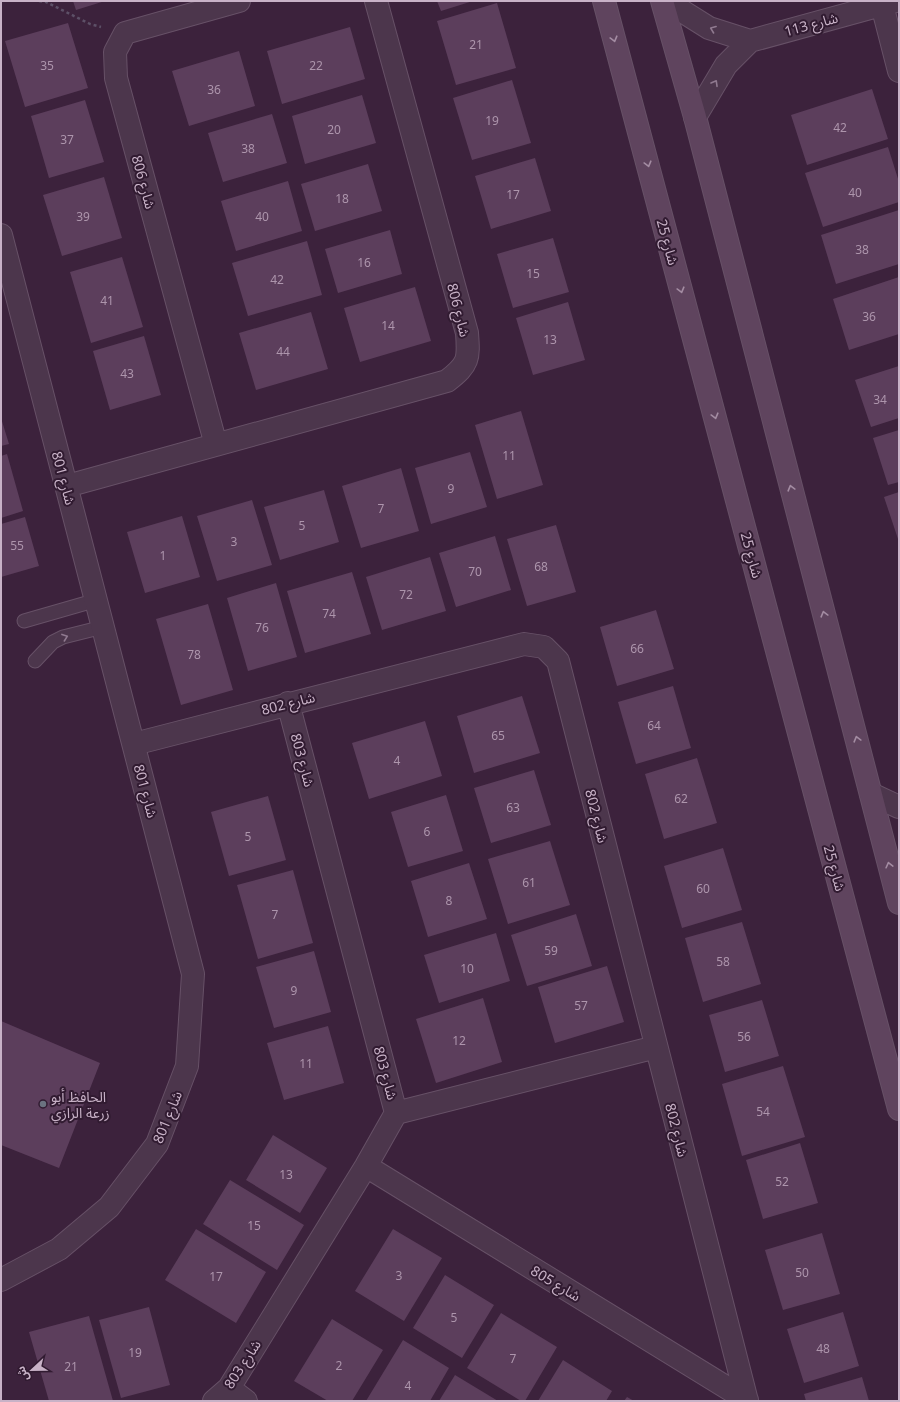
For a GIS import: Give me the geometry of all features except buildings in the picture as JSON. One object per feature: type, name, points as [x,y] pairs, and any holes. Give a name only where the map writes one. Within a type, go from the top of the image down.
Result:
[{"type":"street","points":[[125,33],[239,1]]},
{"type":"street","name":"شارع 806","points":[[67,486],[447,381],[459,372],[466,363],[468,350],[466,333],[376,1]]},
{"type":"street","name":"شارع 25","points":[[604,1],[899,1109]]},
{"type":"street","points":[[662,1],[695,117],[899,899]]},
{"type":"street","points":[[666,1],[709,28],[750,41]]},
{"type":"street","points":[[889,3],[899,71]]},
{"type":"street","name":"شارع 113","points":[[695,117],[726,65],[750,41],[889,3]]},
{"type":"street","name":"شارع 806","points":[[125,33],[115,52],[116,78],[216,445]]},
{"type":"street","name":"شارع 801","points":[[1,235],[193,974],[187,1066],[157,1144],[109,1207],[59,1249],[1,1280]]},
{"type":"street","name":"شارع 802","points":[[134,744],[288,703],[524,644],[544,647],[558,662],[747,1400]]},
{"type":"street","name":"شارع 803","points":[[221,1394],[366,1166],[396,1113],[288,703]]},
{"type":"street","points":[[871,794],[899,807]]},
{"type":"street","points":[[396,1113],[656,1048]]},
{"type":"street","name":"شارع 805","points":[[366,1166],[747,1400]]},
{"type":"street","points":[[221,1394],[246,1401]]},
{"type":"lane","points":[[24,621],[97,600]]},
{"type":"lane","points":[[35,661],[53,642],[63,637],[103,626]]},
{"type":"path","points":[[39,1],[46,2],[90,24],[125,33]]},
{"type":"place","name":"الحافظ أبو زرعة الرازي","points":[[43,1104]]}]
